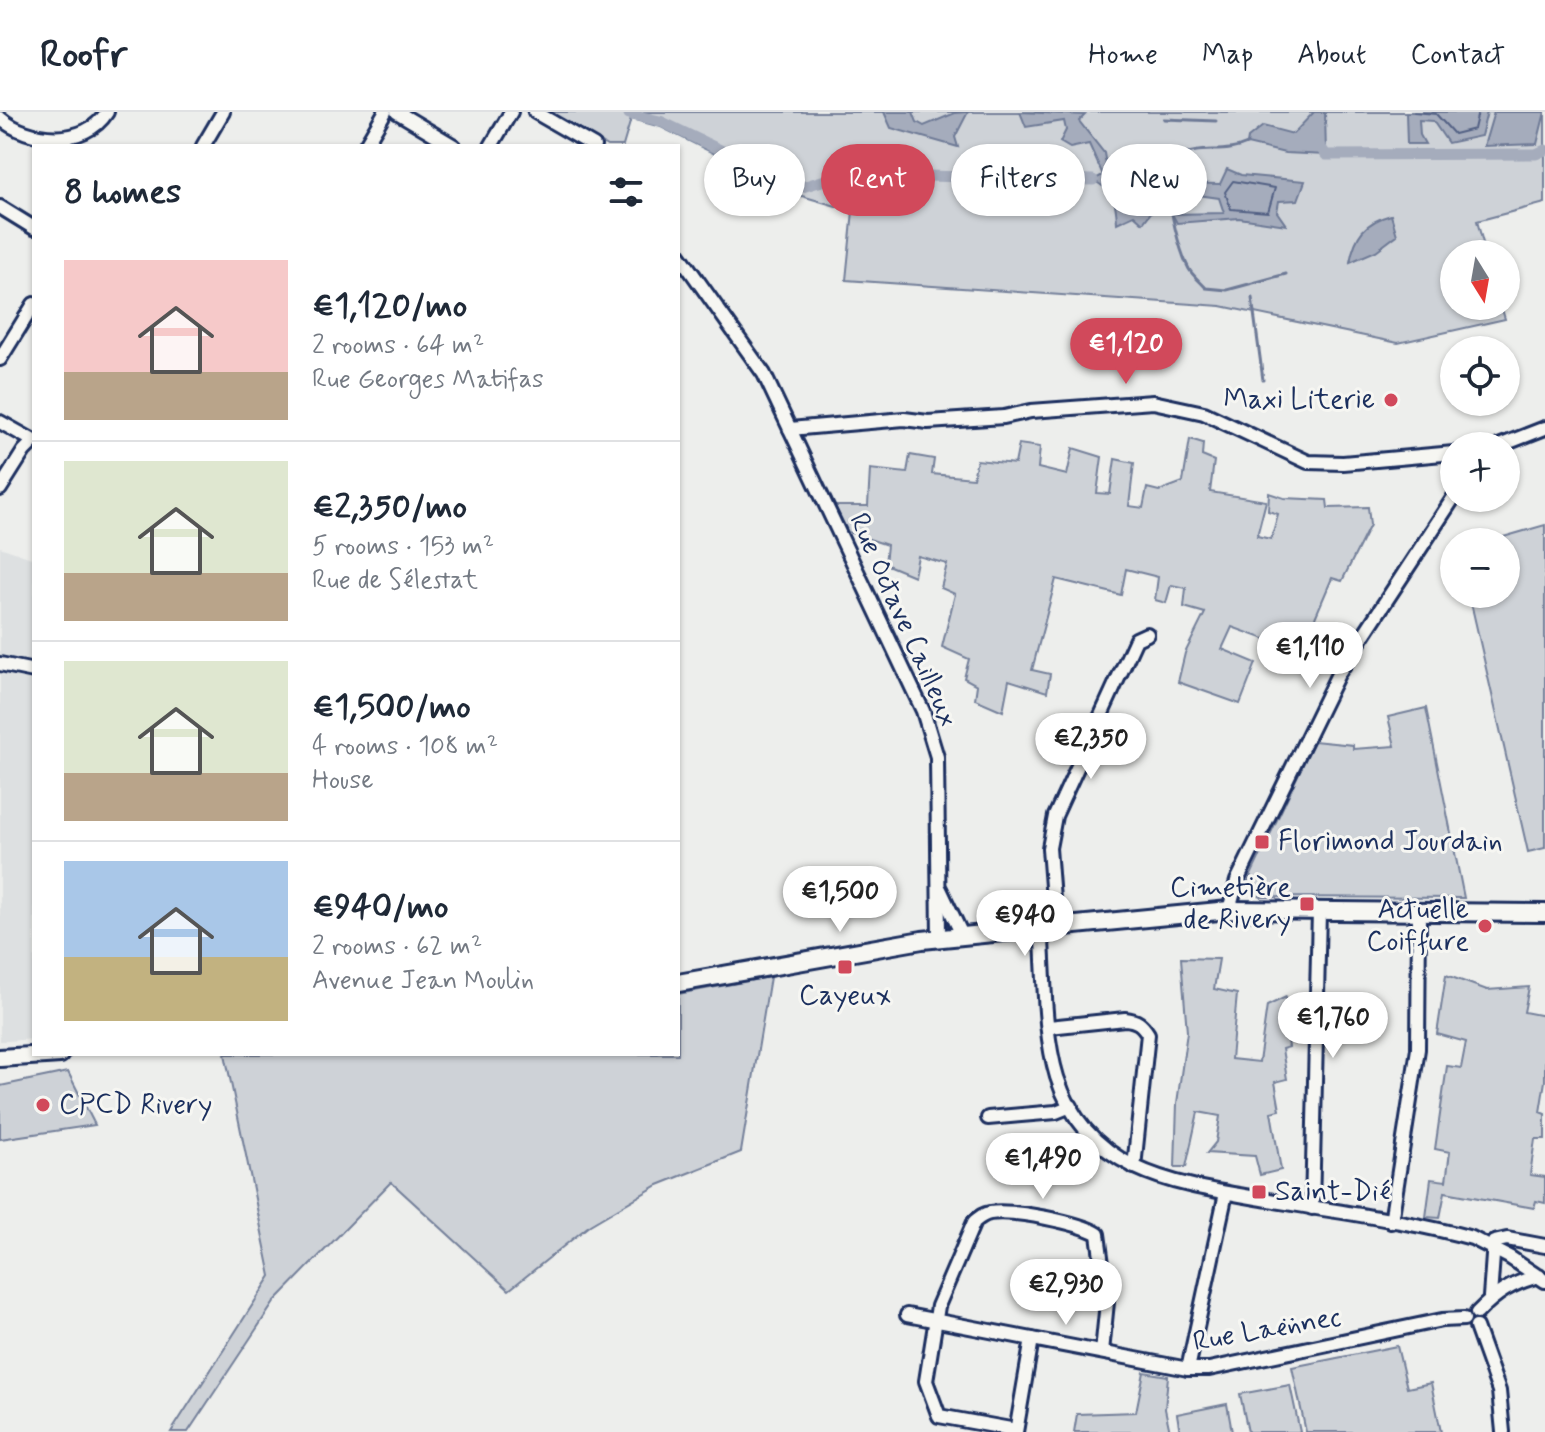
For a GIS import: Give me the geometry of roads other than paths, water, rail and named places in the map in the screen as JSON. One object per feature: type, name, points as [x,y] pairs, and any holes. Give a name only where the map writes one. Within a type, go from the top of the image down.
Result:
[{"type":"main road","points":[[680,983],[939,938],[1229,910],[1545,913]]},
{"type":"main road","points":[[2,1059],[37,1056]]},
{"type":"street","points":[[0,118],[41,137],[75,136],[100,123],[107,112]]},
{"type":"street","points":[[204,144],[223,112]]},
{"type":"street","points":[[366,144],[385,112]]},
{"type":"street","points":[[397,112],[451,144]]},
{"type":"street","points":[[492,144],[511,112]]},
{"type":"street","points":[[535,112],[591,144]]},
{"type":"street","points":[[0,207],[32,227]]},
{"type":"street","name":"Rue Octave Cailleux","points":[[680,256],[764,374],[932,734],[937,757],[939,938]]},
{"type":"street","points":[[1,356],[32,307]]},
{"type":"street","points":[[790,429],[904,419],[928,422],[1004,417],[1031,411],[1153,402],[1180,405],[1204,413],[1308,462],[1343,463],[1440,454]]},
{"type":"street","points":[[0,422],[32,440]]},
{"type":"street","points":[[1520,438],[1545,428]]},
{"type":"street","points":[[0,489],[32,443]]},
{"type":"street","points":[[1229,910],[1237,881],[1338,674],[1444,512]]},
{"type":"street","points":[[1147,634],[1136,639],[1055,816],[1049,848],[1049,1027],[1058,1080],[1071,1106],[1096,1141],[1134,1167],[1169,1183],[1451,1232],[1492,1247],[1542,1279]]},
{"type":"street","points":[[0,664],[32,671]]},
{"type":"street","points":[[939,886],[955,914],[962,935]]},
{"type":"street","points":[[1312,1208],[1319,911]]},
{"type":"street","points":[[1391,1222],[1418,1049],[1419,912]]},
{"type":"street","points":[[1049,1027],[1125,1019],[1135,1020],[1145,1029],[1148,1034],[1134,1167]]},
{"type":"street","points":[[988,1118],[1056,1112],[1071,1106]]},
{"type":"street","points":[[1188,1369],[1226,1193]]},
{"type":"street","points":[[1032,1339],[1016,1431],[939,1416],[926,1381],[938,1306],[974,1222],[983,1214],[994,1212],[1088,1227],[1098,1234],[1107,1302],[1102,1352]]},
{"type":"street","points":[[1490,1297],[1495,1262],[1494,1242],[1507,1239],[1545,1246]]},
{"type":"street","points":[[1477,1313],[1490,1297],[1518,1281],[1542,1279]]},
{"type":"street","points":[[1476,1327],[1468,1327],[1464,1319],[1469,1313],[1477,1313]]},
{"type":"street","points":[[1477,1313],[1480,1320],[1476,1327],[1499,1391],[1503,1432]]},
{"type":"street","name":"Rue Laënnec","points":[[907,1315],[1188,1369],[1218,1367],[1433,1322],[1464,1319]]},
{"type":"water","points":[[884,112],[913,112],[917,122],[924,126],[955,113],[968,112],[955,137],[957,144],[951,145],[891,128]]},
{"type":"water","points":[[1020,112],[1085,115],[1079,121],[1101,149],[1101,171],[1089,144],[1060,142],[1066,130],[1064,121],[1026,127]]},
{"type":"water","points":[[1314,112],[1325,112],[1326,155],[1285,153],[1247,144],[1248,138],[1263,126],[1293,134]]},
{"type":"water","points":[[1406,112],[1487,112],[1481,136],[1448,143],[1433,121],[1419,120],[1420,135],[1425,144],[1407,144]]},
{"type":"water","points":[[1494,112],[1545,112],[1537,144],[1484,146]]},
{"type":"water","points":[[1227,169],[1241,175],[1305,181],[1298,200],[1279,201],[1277,212],[1286,225],[1239,218],[1177,223],[1173,216],[1224,213],[1219,198],[1207,196],[1207,184],[1220,184]]},
{"type":"water","points":[[1391,215],[1397,235],[1376,251],[1350,262],[1363,231]]},
{"type":"water","points":[[1117,216],[1132,216],[1117,223]]},
{"type":"water","points":[[1135,216],[1148,216],[1143,223]]},
{"type":"waterway","points":[[629,114],[660,121],[799,188],[845,174],[1093,180]]},
{"type":"waterway","points":[[1164,119],[1216,121]]},
{"type":"waterway","points":[[1207,150],[1247,144]]},
{"type":"waterway","points":[[1319,145],[1326,155],[1536,154],[1545,150]]},
{"type":"waterway","points":[[1173,216],[1185,261],[1206,288],[1227,290],[1286,274]]},
{"type":"waterway","points":[[1252,298],[1263,380]]},
{"type":"place","name":"Maxi Literie","points":[[1391,400]]},
{"type":"place","name":"Florimond Jourdain","points":[[1262,842]]},
{"type":"place","name":"Cimetière de Rivery","points":[[1307,904]]},
{"type":"place","name":"Actuelle Coiffure","points":[[1485,926]]},
{"type":"place","name":"Cayeux","points":[[845,967]]},
{"type":"place","name":"CPCD Rivery","points":[[43,1105]]},
{"type":"place","name":"Saint-Dié","points":[[1259,1192]]}]
